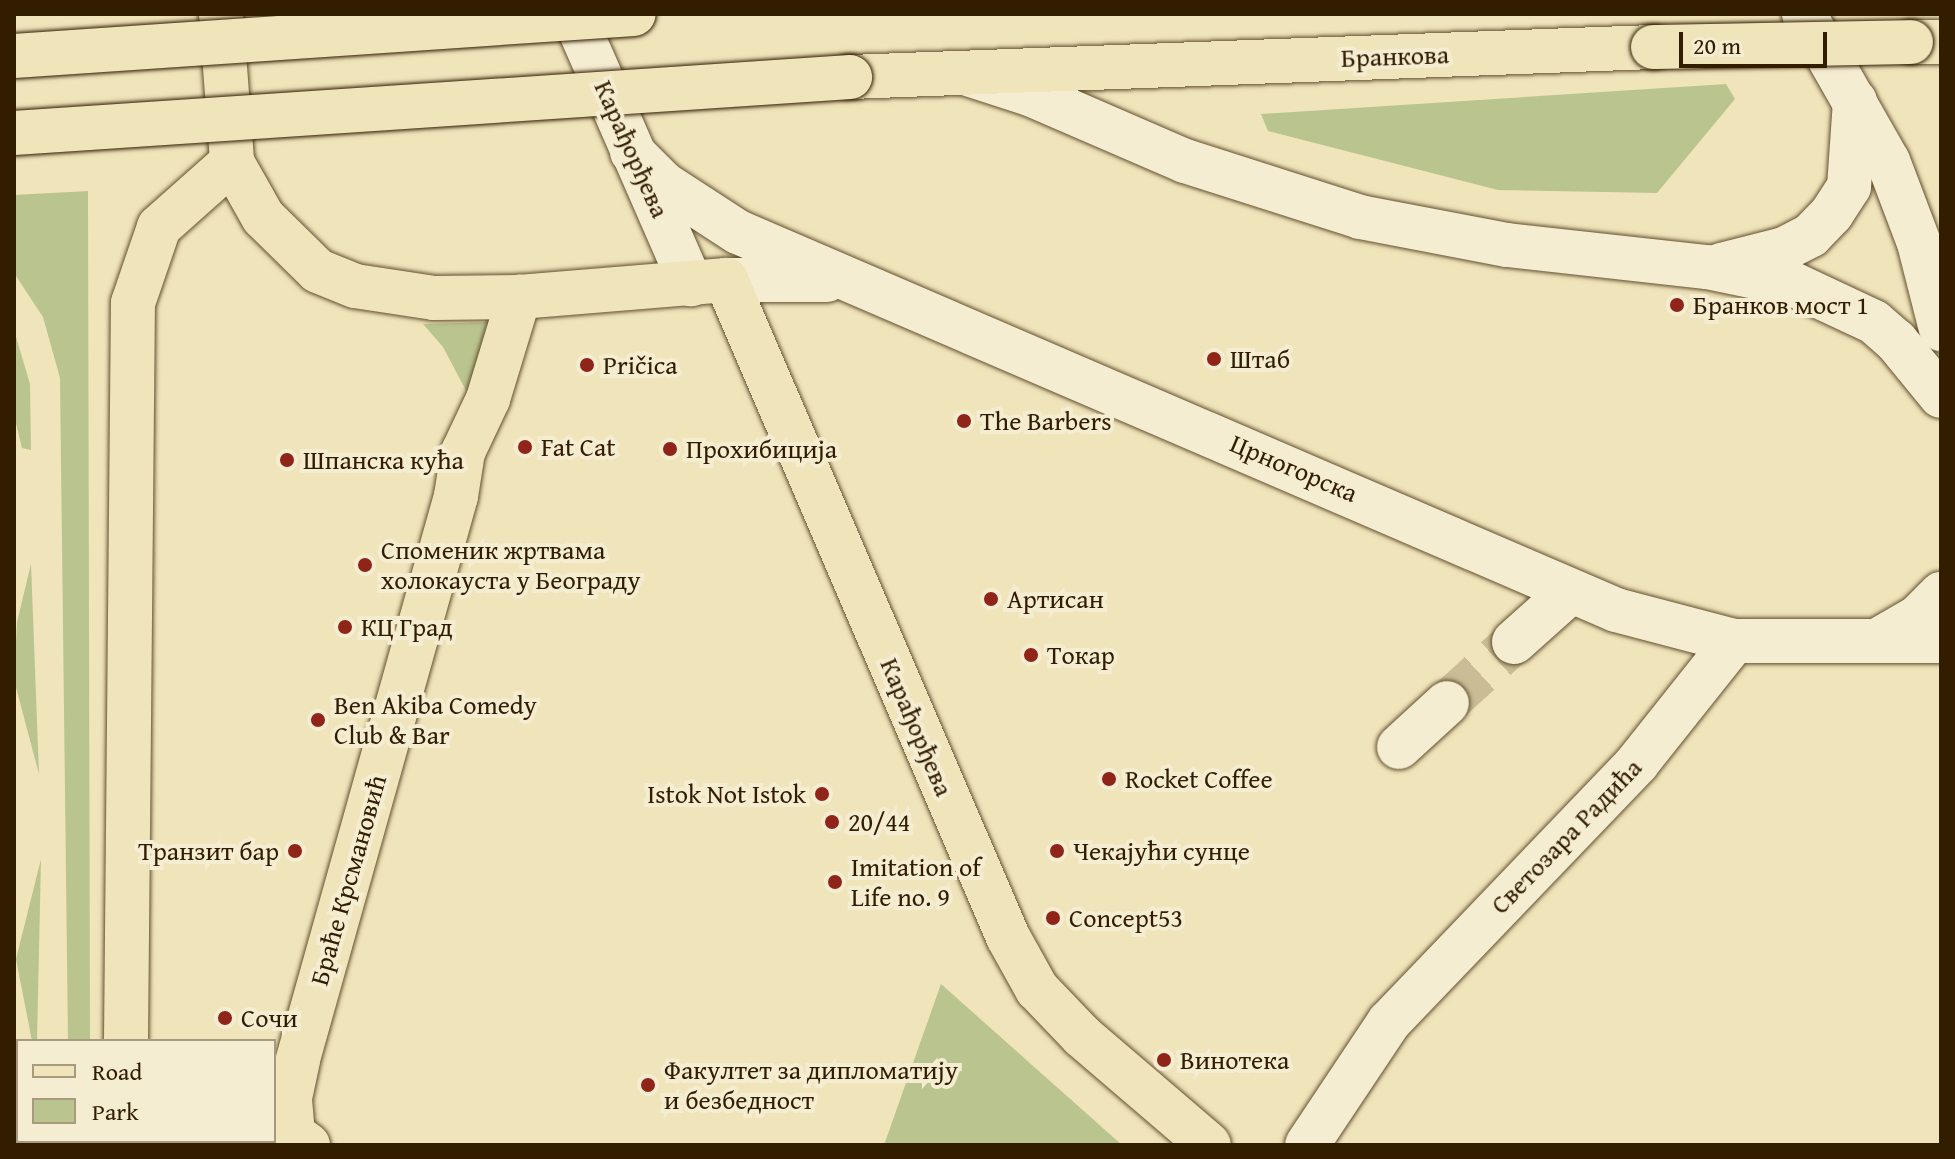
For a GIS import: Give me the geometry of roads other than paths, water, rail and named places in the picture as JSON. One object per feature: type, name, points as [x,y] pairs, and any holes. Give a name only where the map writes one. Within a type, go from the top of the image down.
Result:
[{"type":"main road","points":[[221,14],[232,162],[263,217],[318,271],[355,286],[397,293],[519,297],[708,282]]},
{"type":"main road","points":[[14,56],[634,14]]},
{"type":"main road","name":"Бранкова","points":[[14,133],[850,77],[1653,47],[1926,42]]},
{"type":"main road","points":[[126,1039],[133,303],[159,227],[232,162]]},
{"type":"main road","name":"Карађорђева","points":[[708,282],[1008,937],[1037,989],[1082,1036],[1209,1145]]},
{"type":"main road","name":"Браће Крсмановић","points":[[297,1141],[290,1098],[298,1059],[456,496],[463,452],[488,399],[519,297]]},
{"type":"street","name":"Карађорђева","points":[[573,14],[632,152],[708,282]]},
{"type":"street","points":[[1804,14],[1888,161],[1919,243],[1941,329]]},
{"type":"street","points":[[963,72],[1030,94],[1199,166],[1360,217],[1534,249],[1707,267],[1795,285],[1847,307],[1896,341],[1941,396]]},
{"type":"street","points":[[1707,267],[1784,249],[1811,235],[1832,213],[1849,187],[1855,100]]},
{"type":"street","name":"Црногорска","points":[[632,152],[664,184],[738,232],[1323,480],[1570,592],[1672,628],[1734,641]]},
{"type":"street","name":"Црногорска","points":[[708,282],[857,284]]},
{"type":"street","points":[[1514,642],[1570,592]]},
{"type":"street","points":[[1880,639],[1918,617],[1941,594]]},
{"type":"street","points":[[1734,641],[1941,641]]},
{"type":"street","name":"Светозара Радића","points":[[1307,1145],[1380,1016],[1637,763],[1734,641]]},
{"type":"street","points":[[1399,747],[1447,703]]},
{"type":"tunnel","points":[[1447,703],[1514,642]]},
{"type":"place","name":"Бранков мост 1","points":[[1677,305]]},
{"type":"place","name":"Штаб","points":[[1214,359]]},
{"type":"place","name":"Pričica","points":[[587,365]]},
{"type":"place","name":"The Barbers","points":[[964,421]]},
{"type":"place","name":"Fat Cat","points":[[525,447]]},
{"type":"place","name":"Прохибиција","points":[[670,449]]},
{"type":"place","name":"Шпанска кућа","points":[[287,460]]},
{"type":"place","name":"Споменик жртвама холокауста у Београду","points":[[365,565]]},
{"type":"place","name":"Артисан","points":[[991,599]]},
{"type":"place","name":"КЦ Град","points":[[345,627]]},
{"type":"place","name":"Токар","points":[[1031,655]]},
{"type":"place","name":"Ben Akiba Comedy Club & Bar","points":[[318,720]]},
{"type":"place","name":"Rocket Coffee","points":[[1109,779]]},
{"type":"place","name":"Istok Not Istok","points":[[822,794]]},
{"type":"place","name":"20/44","points":[[832,822]]},
{"type":"place","name":"Транзит бар","points":[[295,851]]},
{"type":"place","name":"Чекајући сунце","points":[[1057,851]]},
{"type":"place","name":"Imitation of Life no. 9","points":[[835,882]]},
{"type":"place","name":"Concept53","points":[[1053,918]]},
{"type":"place","name":"Сочи","points":[[225,1018]]},
{"type":"place","name":"Винотека","points":[[1164,1060]]},
{"type":"place","name":"Факултет за дипломатију и безбедност","points":[[648,1085]]}]
